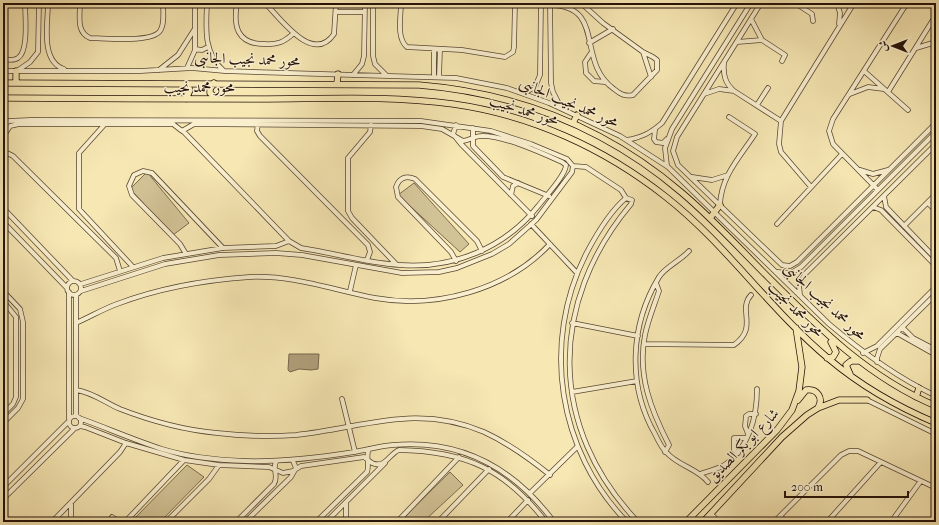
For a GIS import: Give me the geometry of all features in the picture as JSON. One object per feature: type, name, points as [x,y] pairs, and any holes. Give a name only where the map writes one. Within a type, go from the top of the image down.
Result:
[{"type":"main road","points":[[16,71],[16,83]]},
{"type":"main road","points":[[338,74],[338,84]]},
{"type":"main road","name":"محور محمد نجيب","points":[[3,83],[412,84],[459,89],[517,102],[573,123],[606,139],[643,162],[678,189],[710,218],[822,332],[858,361],[881,377],[916,397],[936,406]]},
{"type":"main road","points":[[176,83],[189,88],[190,93],[186,99]]},
{"type":"main road","points":[[214,83],[210,89],[210,93],[214,98],[222,99]]},
{"type":"main road","name":"محور محمد نجيب","points":[[3,98],[399,100],[434,102],[485,110],[552,130],[612,160],[666,196],[693,221],[827,358],[851,376],[888,400],[936,423]]},
{"type":"main road","points":[[573,123],[577,115]]},
{"type":"main road","points":[[710,218],[720,205]]},
{"type":"main road","name":"شارع ابو بكر الصديق","points":[[686,522],[786,420],[799,391],[802,367],[796,328]]},
{"type":"main road","points":[[822,332],[836,349],[833,357],[827,358]]},
{"type":"main road","points":[[851,376],[846,365],[851,360],[858,361]]},
{"type":"main road","points":[[916,397],[919,388]]},
{"type":"main road","points":[[794,405],[804,392],[810,390],[817,392],[820,396],[818,408]]},
{"type":"main road","name":"شارع ابو بكر الصديق","points":[[705,521],[782,437],[818,408],[839,400],[867,400]]},
{"type":"street","points":[[3,59],[14,60],[18,58],[24,50],[26,3]]},
{"type":"street","points":[[16,71],[30,62],[38,52],[39,3]]},
{"type":"street","points":[[48,3],[48,52],[55,64],[68,70]]},
{"type":"street","points":[[80,3],[80,28],[86,36],[90,38],[146,38],[156,35],[162,26],[163,3]]},
{"type":"street","points":[[186,68],[195,49],[195,3]]},
{"type":"street","points":[[206,3],[208,47],[212,57],[225,71]]},
{"type":"street","points":[[237,3],[237,27],[241,36],[248,42],[259,44],[278,44],[286,40],[294,33]]},
{"type":"street","points":[[265,3],[294,33],[310,44],[325,43],[334,34],[336,3]]},
{"type":"street","points":[[352,75],[362,64],[364,56],[365,3]]},
{"type":"street","points":[[373,3],[373,56],[380,70],[386,75]]},
{"type":"street","points":[[401,3],[400,35],[403,44],[412,47],[475,52],[500,57],[509,55],[514,47],[515,3]]},
{"type":"street","points":[[524,93],[535,87],[540,75],[541,3]]},
{"type":"street","points":[[561,108],[550,83],[550,4],[564,4],[574,10],[582,18],[587,30],[591,53],[597,68],[605,82],[617,91],[628,96],[638,92],[657,70],[656,60],[653,57],[643,52],[581,3]]},
{"type":"street","points":[[626,140],[646,135],[662,123],[737,3]]},
{"type":"street","points":[[654,130],[654,139],[656,142],[663,143],[667,139],[751,3]]},
{"type":"street","points":[[761,3],[674,144],[675,158],[678,165],[782,265],[790,266],[797,262],[936,124]]},
{"type":"street","points":[[795,3],[812,14],[813,21]]},
{"type":"street","points":[[837,3],[840,13],[839,28]]},
{"type":"street","points":[[811,187],[781,152],[779,144],[781,121],[854,3]]},
{"type":"street","points":[[878,190],[833,144],[829,131],[833,119],[907,3]]},
{"type":"street","points":[[582,18],[590,11]]},
{"type":"street","points":[[336,12],[364,12]]},
{"type":"street","points":[[887,91],[936,15]]},
{"type":"street","points":[[751,19],[762,40],[785,55],[782,61]]},
{"type":"street","points":[[159,70],[174,59],[182,50],[195,27]]},
{"type":"street","points":[[589,43],[613,29]]},
{"type":"street","points":[[737,42],[762,40]]},
{"type":"street","points":[[916,48],[936,42]]},
{"type":"street","points":[[195,49],[202,50],[208,47]]},
{"type":"street","points":[[434,49],[434,76]]},
{"type":"street","points":[[439,77],[440,49]]},
{"type":"street","points":[[38,52],[44,54],[48,52]]},
{"type":"street","points":[[643,52],[651,77]]},
{"type":"street","points":[[591,53],[584,62],[586,73],[594,81],[605,82]]},
{"type":"street","points":[[724,63],[725,78],[734,91]]},
{"type":"street","name":"محور محمد نجيب الجانبى","points":[[3,71],[159,70],[186,68],[225,71],[434,76],[474,81],[524,93],[577,115],[626,140],[668,167],[829,324],[863,353],[919,388],[936,396]]},
{"type":"street","points":[[864,71],[908,110]]},
{"type":"street","points":[[848,95],[859,89],[868,87],[887,91]]},
{"type":"street","points":[[757,105],[768,88]]},
{"type":"street","points":[[704,94],[719,89],[734,91],[781,121]]},
{"type":"street","points":[[720,205],[722,187],[728,175],[755,134],[729,117]]},
{"type":"street","points":[[3,126],[9,121],[16,120],[188,120],[363,123],[421,121],[491,131],[531,144],[568,159],[573,166],[572,172],[536,220],[508,244],[492,254],[458,268],[433,272],[402,273],[294,255],[219,255],[185,260],[144,270],[81,291],[76,295]]},
{"type":"street","points":[[176,127],[177,120]]},
{"type":"street","points":[[188,120],[190,123],[189,127]]},
{"type":"street","points":[[3,137],[6,130],[14,124],[92,121],[105,124],[172,124],[183,131],[288,241],[298,246],[396,265],[430,265],[456,260],[482,251],[504,238],[531,215],[565,170],[564,163],[529,148],[492,137],[480,136],[463,140],[455,137]]},
{"type":"street","points":[[183,131],[194,124],[258,122]]},
{"type":"street","points":[[258,122],[257,131],[260,136],[368,245],[369,255],[367,260]]},
{"type":"street","points":[[363,123],[371,125],[421,126],[447,131],[455,137],[536,220]]},
{"type":"street","points":[[105,124],[79,153],[78,206],[80,212],[133,267]]},
{"type":"street","points":[[371,125],[370,132],[348,158],[348,211],[352,218],[396,265]]},
{"type":"street","points":[[455,137],[453,131],[456,125]]},
{"type":"street","points":[[473,128],[472,138],[475,149],[500,175],[547,195],[552,199]]},
{"type":"street","points":[[777,272],[791,273],[801,267],[936,132]]},
{"type":"street","points":[[800,295],[799,285],[805,274],[936,144],[930,138]]},
{"type":"street","points":[[667,139],[665,158],[668,167]]},
{"type":"street","points":[[3,151],[13,156],[116,258],[120,271]]},
{"type":"street","points":[[777,224],[842,154]]},
{"type":"street","points":[[573,166],[586,167],[621,190],[626,198],[632,200],[628,208],[607,235],[586,276],[572,324],[570,354],[572,392],[579,426],[595,464],[616,497],[638,522]]},
{"type":"street","points":[[856,168],[873,174],[890,169]]},
{"type":"street","points":[[186,254],[180,244],[132,195],[129,186],[134,174],[143,171],[152,173],[223,248]]},
{"type":"street","points":[[689,176],[704,180],[712,180],[728,175]]},
{"type":"street","points":[[456,260],[451,252],[398,197],[396,187],[401,179],[405,177],[415,179],[478,241],[482,251]]},
{"type":"street","points":[[511,195],[512,189],[518,183]]},
{"type":"street","points":[[904,226],[936,194]]},
{"type":"street","points":[[884,196],[886,207],[936,258]]},
{"type":"street","points":[[626,198],[601,229],[577,272],[563,326],[561,375],[563,400],[577,447],[597,485],[627,522]]},
{"type":"street","points":[[622,202],[628,208]]},
{"type":"street","points":[[928,203],[936,212]]},
{"type":"street","points":[[873,207],[881,210],[936,266]]},
{"type":"street","points":[[3,208],[73,281],[80,284],[163,258],[223,248],[279,245],[288,241]]},
{"type":"street","points":[[3,222],[68,290],[76,295]]},
{"type":"street","points":[[531,224],[577,272],[584,272],[586,276]]},
{"type":"street","points":[[76,323],[116,304],[141,296],[214,281],[251,277],[308,281],[374,298],[397,301],[442,299],[464,294],[490,285],[514,272],[550,244]]},
{"type":"street","points":[[279,245],[281,254]]},
{"type":"street","points":[[294,255],[298,246]]},
{"type":"street","points":[[689,251],[682,259],[666,269],[656,283],[649,298],[638,336],[636,362],[637,381],[638,390],[650,426],[666,452],[680,465],[700,474],[708,482]]},
{"type":"street","points":[[350,291],[356,265]]},
{"type":"street","points":[[575,278],[577,282],[584,281]]},
{"type":"street","points":[[73,281],[69,283],[68,290],[69,421],[70,427],[74,429]]},
{"type":"street","points":[[656,283],[659,291],[646,328],[643,374],[646,389],[658,425],[669,445],[666,452]]},
{"type":"street","points":[[80,284],[81,291]]},
{"type":"street","points":[[863,353],[877,346],[936,287]]},
{"type":"street","points":[[3,291],[20,309],[23,316],[23,400],[18,408],[3,423]]},
{"type":"street","points":[[877,362],[880,349],[936,294]]},
{"type":"street","points":[[76,295],[76,390],[78,417],[81,422],[80,426]]},
{"type":"street","points":[[644,344],[734,345],[748,326],[745,307],[748,298],[751,295]]},
{"type":"street","points":[[3,301],[16,317],[17,357],[16,397],[13,404],[3,414]]},
{"type":"street","points":[[572,324],[638,336]]},
{"type":"street","points":[[640,326],[644,324],[646,328]]},
{"type":"street","points":[[902,327],[914,338],[936,350]]},
{"type":"street","points":[[897,332],[936,355]]},
{"type":"street","points":[[931,347],[936,343]]},
{"type":"street","points":[[17,357],[23,358]]},
{"type":"street","points":[[572,392],[637,381]]},
{"type":"street","points":[[638,390],[641,386],[646,389]]},
{"type":"street","points":[[76,390],[86,392],[119,409],[153,420],[200,431],[246,436],[296,435],[381,420],[402,418],[443,421],[463,425],[501,440],[518,450],[550,474]]},
{"type":"street","points":[[700,474],[725,465],[738,453],[756,414],[757,390]]},
{"type":"street","points":[[342,399],[355,452]]},
{"type":"street","points":[[867,400],[936,434]]},
{"type":"street","points":[[747,436],[745,426],[746,416],[749,414],[756,414]]},
{"type":"street","points":[[3,487],[69,421],[78,417],[163,449],[218,459],[276,462],[293,461],[355,452],[384,446],[423,445],[456,450],[498,469],[530,493],[552,521]]},
{"type":"street","points":[[3,499],[74,429],[80,426],[126,443],[184,460],[219,465],[269,468],[288,473],[300,466],[364,457],[376,464],[385,462]]},
{"type":"street","points":[[738,453],[734,450],[734,438],[747,436]]},
{"type":"street","points":[[52,522],[120,452],[126,443]]},
{"type":"street","points":[[384,446],[389,449],[390,457]]},
{"type":"street","points":[[530,493],[577,447]]},
{"type":"street","points":[[316,522],[367,472],[367,454],[369,449]]},
{"type":"street","points":[[326,522],[390,457],[399,450],[430,452],[459,457],[489,469],[508,482],[528,500],[546,522]]},
{"type":"street","points":[[774,522],[841,455],[849,451],[858,451],[920,482],[936,488]]},
{"type":"street","points":[[397,522],[459,457]]},
{"type":"street","points":[[125,522],[184,460]]},
{"type":"street","points":[[245,522],[291,477],[296,466],[293,461]]},
{"type":"street","points":[[236,522],[274,484],[277,479],[274,466],[276,462]]},
{"type":"street","points":[[827,522],[880,463]]},
{"type":"street","points":[[166,522],[208,480],[219,465]]},
{"type":"street","points":[[438,522],[489,469]]},
{"type":"street","points":[[891,522],[920,482]]},
{"type":"street","points":[[507,522],[528,500]]},
{"type":"street","points":[[346,502],[346,522]]},
{"type":"street","points":[[71,504],[71,522]]},
{"type":"street","points":[[711,514],[719,522]]},
{"type":"street","points":[[780,516],[786,522]]},
{"type":"street","points":[[112,517],[120,522]]},
{"type":"shaded area","points":[[147,172],[189,223],[173,235],[130,189]]},
{"type":"shaded area","points":[[414,183],[469,244],[460,252],[398,195]]},
{"type":"shaded area","points":[[289,354],[319,354],[318,369],[299,369],[290,372],[288,370]]},
{"type":"shaded area","points":[[187,465],[204,477],[160,522],[131,522]]},
{"type":"shaded area","points":[[450,472],[463,485],[423,522],[399,522]]}]
